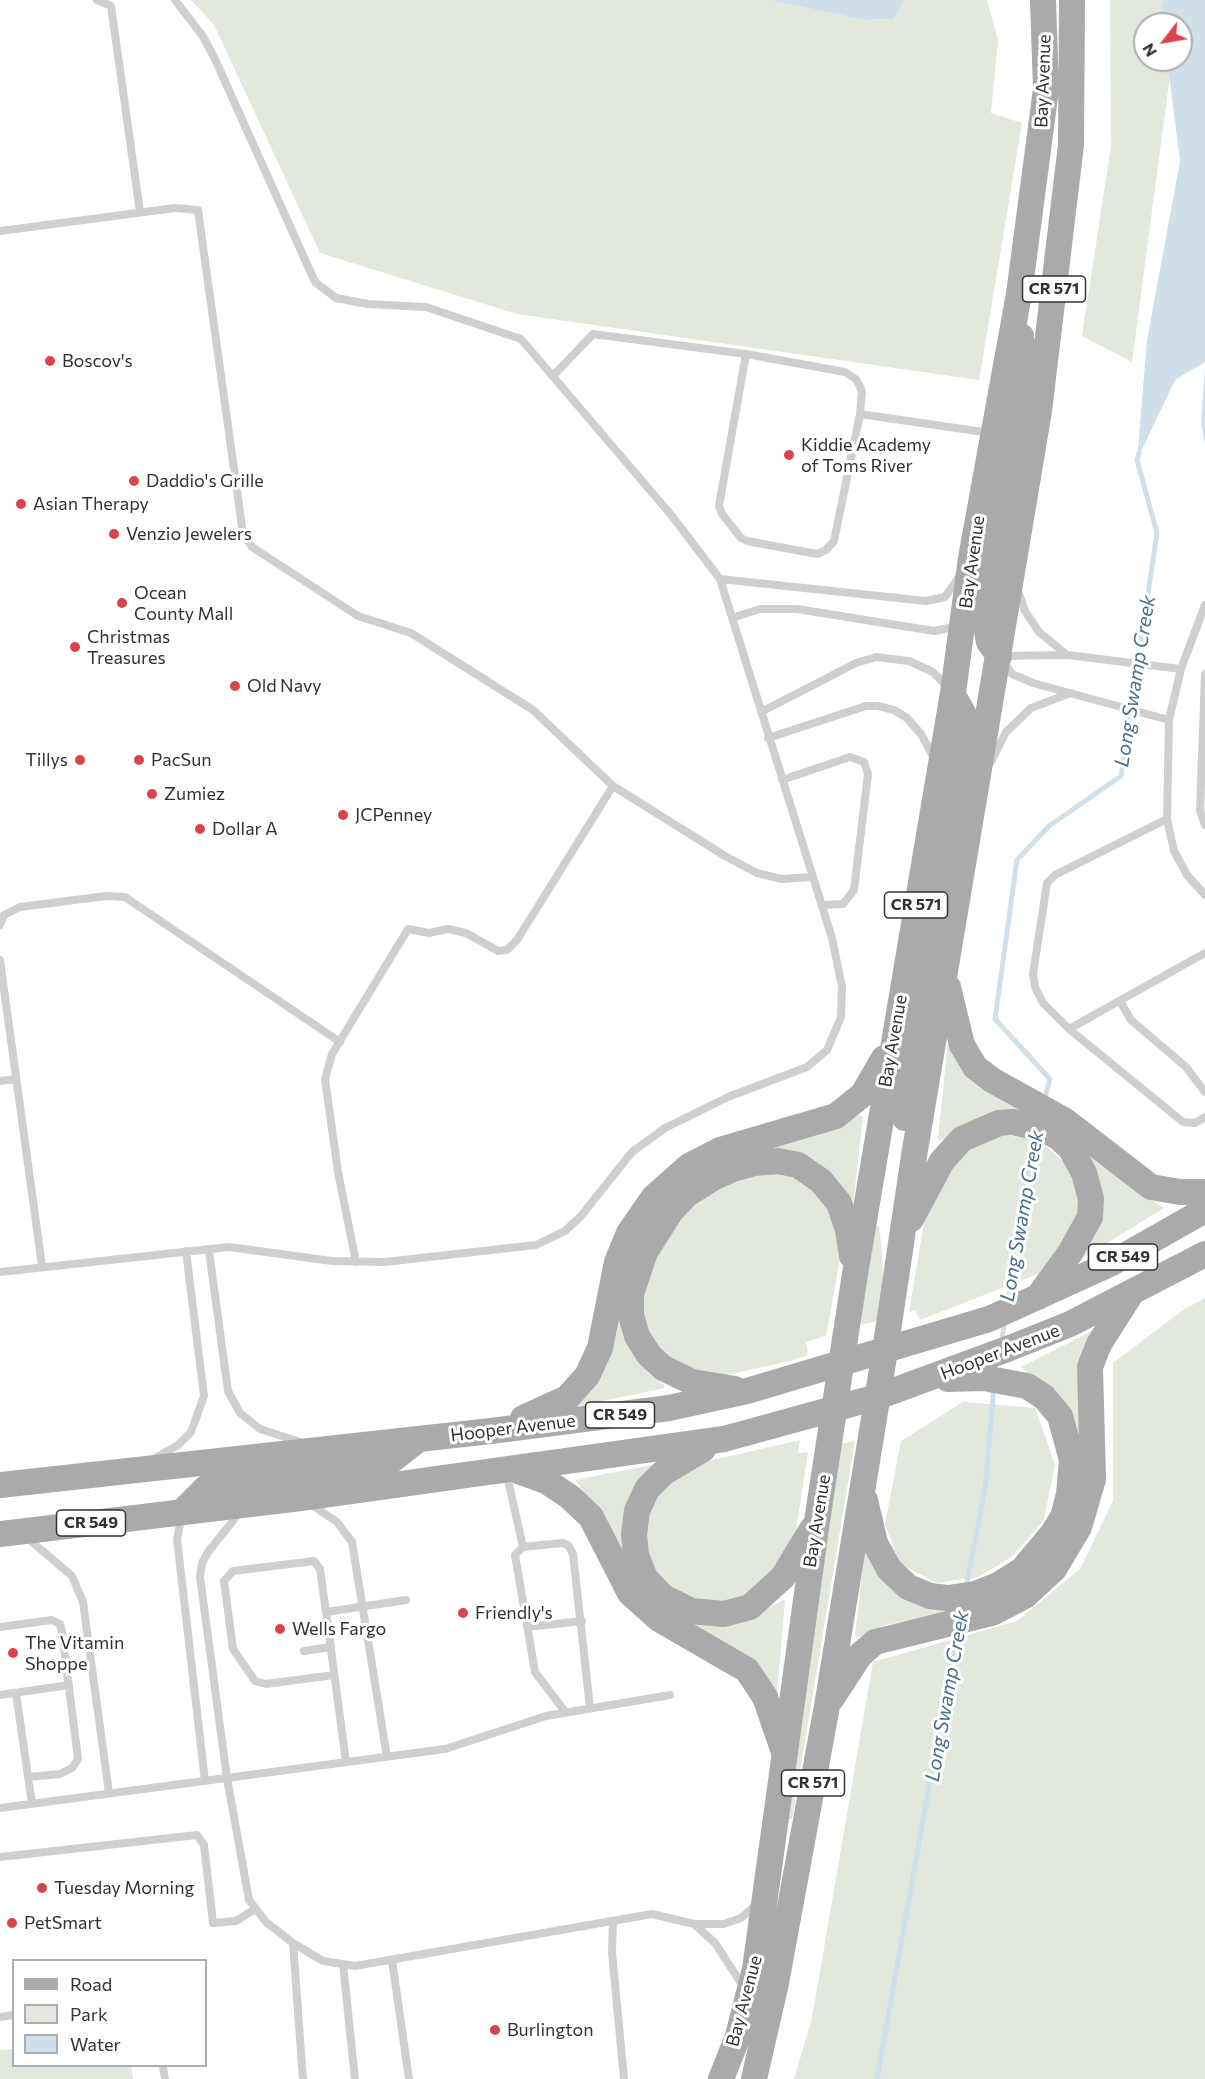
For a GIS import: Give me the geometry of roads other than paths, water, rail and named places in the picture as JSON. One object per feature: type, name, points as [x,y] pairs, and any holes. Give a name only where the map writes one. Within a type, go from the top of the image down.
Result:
[{"type":"main road","name":"Bay Avenue","points":[[721,2079],[738,2036],[756,1968],[817,1521],[843,1364],[855,1274],[953,693],[974,622],[971,558],[1019,294],[1046,89],[1046,28],[1043,0]]},
{"type":"main road","name":"Bay Avenue","points":[[754,2079],[772,2003],[826,1706],[905,1229],[914,1156],[1039,411],[1071,145],[1072,0]]},
{"type":"main road","points":[[999,656],[974,622],[1024,375],[1019,294]]},
{"type":"main road","points":[[974,622],[1008,606]]},
{"type":"main road","points":[[905,1229],[902,1165],[908,1081],[964,734],[963,713],[953,693],[976,658],[999,656]]},
{"type":"main road","points":[[945,976],[962,1044],[975,1067],[1037,1117],[1071,1149],[1084,1173],[1091,1199],[1090,1217],[1070,1253],[1033,1300]]},
{"type":"main road","points":[[491,1431],[567,1398],[587,1376],[600,1348],[617,1262],[629,1233],[654,1197],[689,1166],[720,1150],[836,1116],[863,1094],[893,1042]]},
{"type":"main road","points":[[905,1229],[951,1147],[962,1138],[999,1123],[1037,1117],[1151,1187],[1180,1192],[1205,1192]]},
{"type":"main road","points":[[747,1392],[692,1382],[663,1368],[649,1355],[637,1336],[631,1315],[632,1294],[645,1252],[656,1231],[671,1211],[686,1195],[712,1178],[733,1169],[754,1162],[778,1161],[798,1165],[821,1181],[839,1203],[848,1230],[855,1274]]},
{"type":"main road","name":"Hooper Avenue","points":[[0,1485],[491,1431],[669,1408],[747,1392],[989,1319],[1110,1264],[1205,1210]]},
{"type":"main road","name":"Hooper Avenue","points":[[10,1533],[301,1498],[724,1439],[835,1410],[927,1380],[997,1366],[1070,1324],[1205,1254]]},
{"type":"main road","points":[[861,1485],[875,1543],[889,1569],[908,1587],[961,1608],[992,1613],[1025,1596],[1054,1569],[1070,1547],[1088,1501],[1093,1479],[1090,1366],[1099,1344],[1133,1292]]},
{"type":"main road","points":[[826,1706],[860,1655],[875,1642],[961,1608],[1022,1570],[1040,1551],[1063,1517],[1069,1494],[1072,1460],[1067,1434],[1060,1416],[1044,1397],[997,1366]]},
{"type":"main road","points":[[182,1512],[206,1488],[223,1482],[392,1460],[419,1438]]},
{"type":"main road","points":[[724,1439],[679,1461],[663,1473],[647,1489],[638,1511],[634,1534],[636,1555],[645,1578],[663,1597],[691,1611],[724,1614],[750,1607],[783,1577],[817,1521]]},
{"type":"main road","points":[[510,1470],[546,1481],[570,1497],[591,1517],[630,1593],[659,1619],[747,1670],[765,1697],[785,1756]]},
{"type":"lane","points":[[98,0],[111,6],[141,212]]},
{"type":"lane","points":[[0,1272],[230,1247],[332,1262],[385,1262],[536,1245],[565,1231],[581,1216],[632,1152],[665,1128],[728,1097],[807,1067],[827,1050],[841,1017],[842,987],[832,938],[720,579],[672,516],[554,375],[520,339],[426,307],[368,304],[336,298],[315,282],[214,57],[202,35],[175,0]]},
{"type":"lane","points":[[0,231],[175,208],[198,210],[243,534],[252,547],[358,616],[411,633],[532,711],[613,786],[724,856],[757,873],[782,879],[812,877]]},
{"type":"lane","points":[[554,375],[593,334],[746,354],[845,372],[856,379],[862,392],[860,414],[834,542],[826,550],[817,554],[747,542],[741,538],[719,506],[746,354]]},
{"type":"lane","points":[[860,414],[993,434]]},
{"type":"lane","points":[[720,579],[926,601],[945,597],[971,558]]},
{"type":"lane","points":[[1012,576],[1025,611],[1040,632],[1067,655]]},
{"type":"lane","points":[[1205,605],[1201,627],[1181,669],[1169,720],[1167,819],[1174,851],[1187,875],[1205,895]]},
{"type":"lane","points":[[732,618],[760,609],[797,609],[934,631],[974,622]]},
{"type":"lane","points":[[999,656],[1067,655],[1181,669]]},
{"type":"lane","points":[[999,656],[1012,674],[1033,683],[1169,720]]},
{"type":"lane","points":[[761,712],[856,663],[876,657],[909,661],[933,672],[953,693]]},
{"type":"lane","points":[[1205,674],[1200,811],[1205,825]]},
{"type":"lane","points":[[974,804],[994,753],[1006,732],[1031,708],[1071,693]]},
{"type":"lane","points":[[768,738],[866,706],[878,706],[894,710],[907,718],[921,734],[940,768]]},
{"type":"lane","points":[[782,780],[850,757],[864,762],[868,774],[854,890],[843,904],[822,905]]},
{"type":"lane","points":[[356,1262],[338,1172],[325,1079],[332,1054],[408,929],[429,933],[448,929],[466,933],[498,951],[507,950],[517,940],[613,786]]},
{"type":"lane","points":[[1167,819],[1055,875],[1047,883],[1033,975],[1035,987],[1044,1003],[1070,1029],[1183,1122],[1195,1122],[1205,1117]]},
{"type":"lane","points":[[0,925],[4,915],[20,907],[106,896],[125,897],[340,1042]]},
{"type":"lane","points":[[1070,1029],[1205,953]]},
{"type":"lane","points":[[0,960],[42,1266]]},
{"type":"lane","points":[[1120,1001],[1131,1020],[1186,1067],[1205,1092]]},
{"type":"lane","points":[[0,1081],[16,1079]]},
{"type":"lane","points":[[139,1469],[178,1445],[191,1432],[204,1396],[186,1251]]},
{"type":"lane","points":[[208,1251],[228,1391],[240,1413],[260,1429],[324,1449]]},
{"type":"lane","points":[[510,1470],[523,1547]]},
{"type":"lane","points":[[301,1498],[337,1522],[352,1542],[387,1757]]},
{"type":"lane","points":[[248,1504],[208,1552],[202,1563],[200,1577],[227,1778],[249,1900],[266,1922],[292,1943],[322,1961],[355,1966],[652,1914],[694,1924],[724,1924],[741,1918],[765,1897]]},
{"type":"lane","points":[[182,1512],[177,1539],[205,1781]]},
{"type":"lane","points":[[10,1533],[72,1576],[83,1602],[109,1793]]},
{"type":"lane","points":[[566,1713],[535,1672],[515,1555],[523,1547],[562,1543],[568,1545],[573,1554],[590,1708]]},
{"type":"lane","points":[[334,1675],[266,1684],[255,1681],[243,1660],[233,1649],[224,1581],[233,1571],[314,1561],[320,1569],[346,1762]]},
{"type":"lane","points":[[326,1612],[406,1600]]},
{"type":"lane","points":[[0,1627],[52,1620],[60,1624],[78,1759],[72,1768],[60,1774],[28,1777]]},
{"type":"lane","points":[[527,1627],[582,1620]]},
{"type":"lane","points":[[304,1651],[331,1647]]},
{"type":"lane","points":[[0,1695],[69,1685]]},
{"type":"lane","points":[[16,1693],[32,1803]]},
{"type":"lane","points":[[0,1808],[445,1749],[546,1716],[670,1695]]},
{"type":"lane","points":[[0,1857],[197,1835],[204,1845],[213,1923],[236,1921],[255,1909]]},
{"type":"lane","points":[[613,1921],[612,1952],[624,2079]]},
{"type":"lane","points":[[694,1924],[715,1943],[748,1995]]},
{"type":"lane","points":[[292,1943],[303,2079]]},
{"type":"lane","points":[[392,1960],[409,2079]]},
{"type":"lane","points":[[343,1964],[355,2079]]},
{"type":"water","points":[[769,0],[904,0],[894,19],[864,20]]},
{"type":"water","points":[[1164,0],[1205,0],[1205,362],[1175,380],[1137,460],[1147,340],[1180,161],[1169,72],[1193,72],[1193,12],[1162,12]]},
{"type":"water","points":[[1205,367],[1205,445],[1201,422]]},
{"type":"waterway","name":"Long Swamp Creek","points":[[1044,1102],[1050,1079],[995,1019],[1017,860],[1049,826],[1121,776],[1157,533],[1137,460],[1139,453]]},
{"type":"waterway","name":"Long Swamp Creek","points":[[1008,1303],[1027,1169],[1036,1135]]},
{"type":"waterway","name":"Long Swamp Creek","points":[[1001,1344],[1005,1321]]},
{"type":"waterway","name":"Long Swamp Creek","points":[[966,1587],[985,1489],[994,1386]]},
{"type":"waterway","name":"Long Swamp Creek","points":[[877,2079],[957,1629]]},
{"type":"place","name":"Boscov's","points":[[50,361]]},
{"type":"place","name":"Kiddie Academy of Toms River","points":[[789,455]]},
{"type":"place","name":"Daddio's Grille","points":[[134,481]]},
{"type":"place","name":"Asian Therapy","points":[[21,504]]},
{"type":"place","name":"Venzio Jewelers","points":[[114,534]]},
{"type":"place","name":"Ocean County Mall","points":[[122,603]]},
{"type":"place","name":"Christmas Treasures","points":[[75,647]]},
{"type":"place","name":"Old Navy","points":[[235,686]]},
{"type":"place","name":"Tillys","points":[[80,760]]},
{"type":"place","name":"PacSun","points":[[139,760]]},
{"type":"place","name":"Zumiez","points":[[152,794]]},
{"type":"place","name":"JCPenney","points":[[343,815]]},
{"type":"place","name":"Dollar A","points":[[200,829]]},
{"type":"place","name":"Friendly's","points":[[463,1613]]},
{"type":"place","name":"Wells Fargo","points":[[280,1629]]},
{"type":"place","name":"The Vitamin Shoppe","points":[[13,1653]]},
{"type":"place","name":"Tuesday Morning","points":[[42,1888]]},
{"type":"place","name":"PetSmart","points":[[12,1923]]},
{"type":"place","name":"Burlington","points":[[495,2030]]}]
